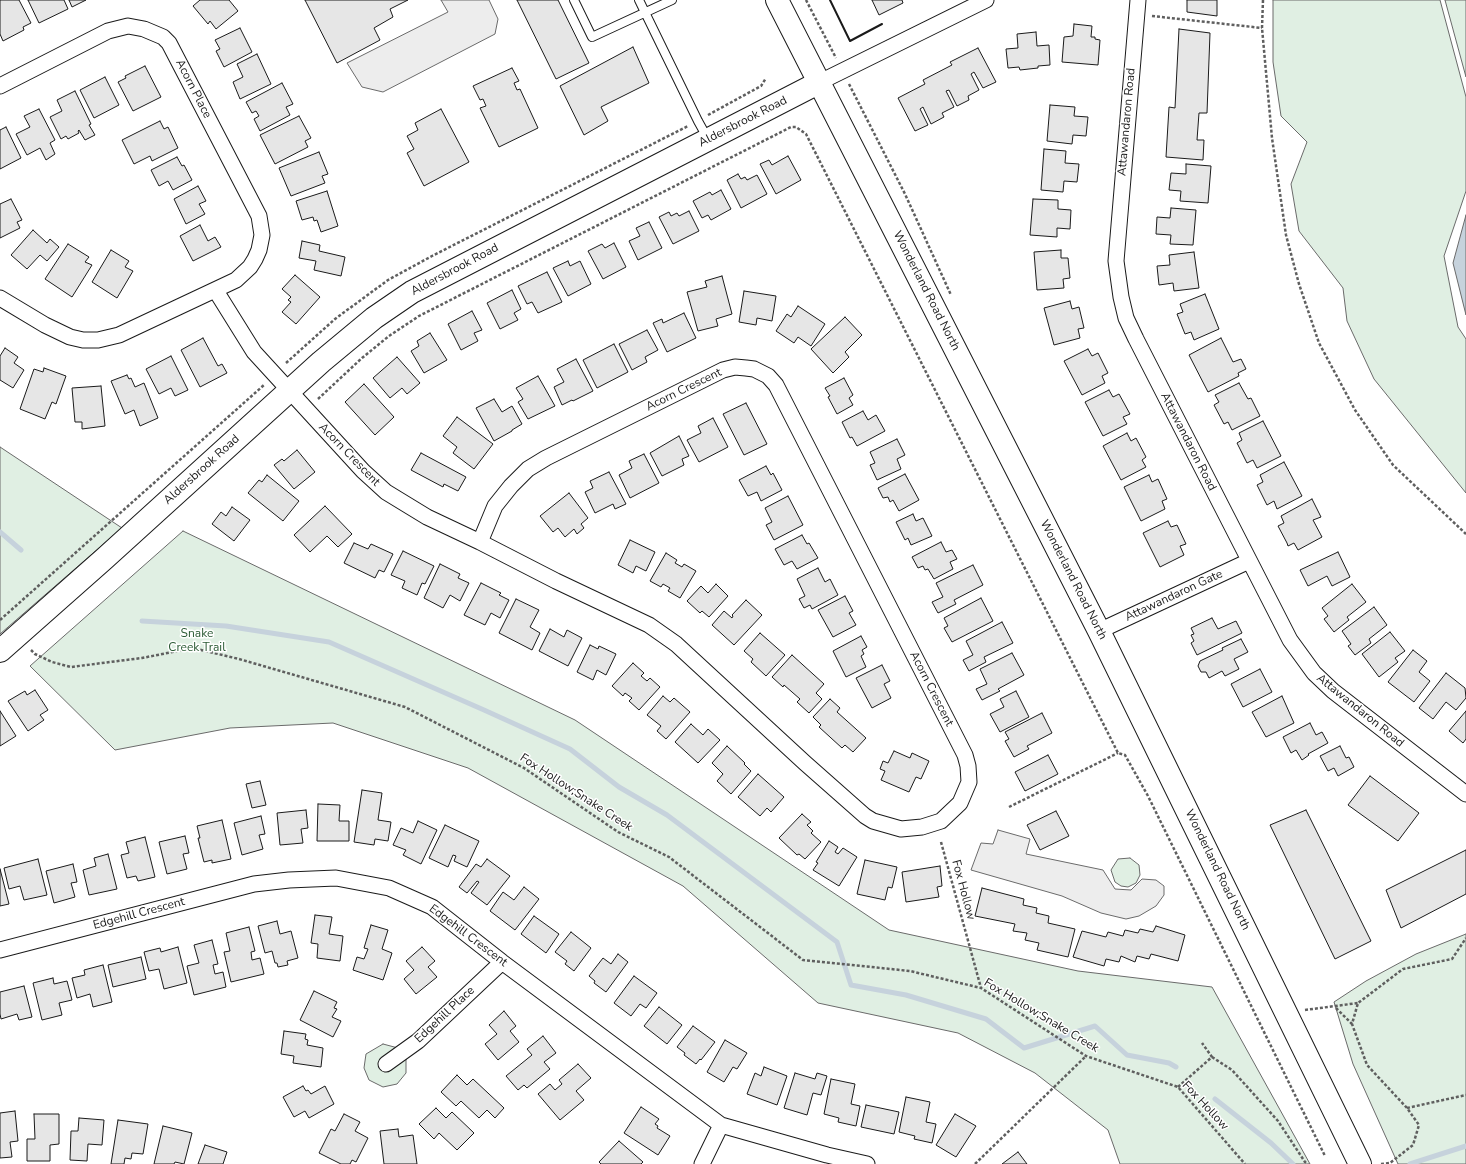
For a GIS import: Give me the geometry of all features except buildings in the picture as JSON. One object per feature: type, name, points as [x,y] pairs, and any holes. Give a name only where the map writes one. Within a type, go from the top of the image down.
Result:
[{"type":"main road","name":"Wonderland Road North","points":[[777,0],[1099,631],[1360,1164]]},
{"type":"main road","name":"Aldersbrook Road","points":[[0,651],[290,392],[321,362],[374,318],[412,292],[820,82]]},
{"type":"street","name":"Aldersbrook Road","points":[[820,82],[962,5],[986,0]]},
{"type":"street","name":"Attawandaron Road","points":[[1138,7],[1116,261],[1121,297],[1126,318],[1290,640],[1314,674],[1333,691],[1466,794]]},
{"type":"street","name":"Acorn Place","points":[[0,86],[108,31],[128,26],[144,29],[163,37],[169,43],[258,216],[262,235],[259,250],[255,259],[250,267],[236,280],[216,291],[119,335],[90,340],[70,337],[45,325],[0,298]]},
{"type":"street","points":[[216,291],[254,352],[290,392]]},
{"type":"street","name":"Acorn Crescent","points":[[290,392],[363,472],[386,492],[427,517],[480,542],[556,582],[650,625],[660,632],[676,644],[811,768],[865,816],[873,821],[900,829],[922,827],[941,821],[960,803],[969,782],[968,766],[965,755],[776,385],[768,376],[754,369],[735,367],[723,370],[546,458],[528,469],[511,486],[496,506],[480,542]]},
{"type":"street","name":"Attawandaron Gate","points":[[1099,631],[1249,561]]},
{"type":"street","name":"Edgehill Crescent","points":[[0,950],[254,884],[289,880],[336,878],[389,888],[432,907],[502,962],[721,1125],[827,1155],[867,1164]]},
{"type":"street","name":"Edgehill Place","points":[[386,1064],[418,1041],[502,962]]},
{"type":"street","points":[[702,1164],[721,1125]]},
{"type":"lane","points":[[574,0],[592,37],[672,0]]},
{"type":"lane","points":[[639,0],[708,140]]},
{"type":"path","points":[[1263,0],[1262,28],[1272,138],[1286,235],[1299,284],[1320,343],[1355,410],[1393,465],[1466,534]]},
{"type":"path","points":[[1138,7],[1262,28]]},
{"type":"path","points":[[306,410],[362,358],[389,336],[419,316],[791,127],[796,127],[806,134],[1118,753]]},
{"type":"path","points":[[0,620],[260,389]]},
{"type":"path","name":"Fox Hollow;Snake Creek","points":[[18,636],[34,654],[52,662],[71,667],[142,658],[193,648],[239,659],[405,707],[524,768],[618,832],[669,857],[803,960],[910,971],[981,988],[1086,1056],[1118,1067]]},
{"type":"path","points":[[1009,807],[1118,753],[1125,755],[1148,796],[1325,1156]]},
{"type":"path","name":"Fox Hollow","points":[[941,842],[981,988]]},
{"type":"path","points":[[1303,1011],[1308,1009],[1335,1007],[1358,1003],[1403,969],[1452,959],[1466,938]]},
{"type":"path","points":[[1352,1024],[1358,1003]]},
{"type":"path","points":[[1335,1007],[1352,1024],[1367,1065],[1407,1108],[1419,1125],[1413,1145],[1390,1162],[1381,1164]]},
{"type":"path","points":[[1202,1043],[1212,1057],[1232,1070],[1278,1121],[1305,1162],[1308,1164]]},
{"type":"path","points":[[975,1164],[1086,1056]]},
{"type":"path","points":[[1178,1087],[1212,1057]]},
{"type":"path","name":"Fox Hollow","points":[[1118,1067],[1178,1087],[1245,1164]]},
{"type":"path","points":[[1407,1108],[1466,1094]]},
{"type":"green space","points":[[1273,0],[1440,0],[1466,97],[1466,191],[1444,256],[1458,327],[1466,339],[1466,493],[1374,379],[1347,321],[1343,288],[1299,231],[1291,184],[1307,142],[1281,116],[1273,62]]},
{"type":"green space","points":[[1445,0],[1466,0],[1466,77]]},
{"type":"green space","points":[[0,447],[122,528],[0,634]]},
{"type":"green space","name":"Snake Creek Trail","points":[[183,531],[575,720],[889,930],[1078,971],[1212,987],[1310,1164],[1120,1164],[1108,1130],[1035,1073],[958,1033],[818,1003],[683,886],[468,768],[333,723],[230,728],[115,750],[30,666]]},
{"type":"green space","points":[[1130,858],[1139,865],[1140,875],[1136,883],[1128,887],[1121,886],[1115,882],[1111,870],[1118,859]]},
{"type":"green space","points":[[1466,934],[1466,1164],[1398,1164],[1353,1064],[1334,1002],[1366,981],[1416,954]]},
{"type":"green space","points":[[383,1044],[398,1048],[406,1058],[406,1073],[397,1084],[383,1087],[369,1080],[364,1068],[366,1054]]},
{"type":"shaded area","points":[[441,0],[489,0],[498,19],[495,34],[383,92],[362,87],[347,63],[448,12]]},
{"type":"shaded area","points":[[1466,215],[1466,315],[1453,263]]},
{"type":"shaded area","points":[[998,830],[1030,839],[1026,854],[1103,870],[1115,889],[1131,890],[1142,879],[1156,880],[1164,886],[1164,895],[1156,906],[1139,916],[1126,919],[1101,913],[1062,896],[971,870],[981,843],[993,844]]},
{"type":"waterway","points":[[0,532],[21,550]]},
{"type":"waterway","points":[[142,621],[226,626],[329,642],[570,749],[619,787],[667,815],[837,942],[851,985],[906,995],[986,1019],[1024,1048],[1095,1026],[1127,1055],[1169,1063],[1176,1067]]},
{"type":"waterway","points":[[1215,1099],[1271,1143],[1293,1164]]},
{"type":"waterway","points":[[1410,1164],[1466,1146]]},
{"type":"wall","points":[[830,0],[850,41],[882,24]]}]
